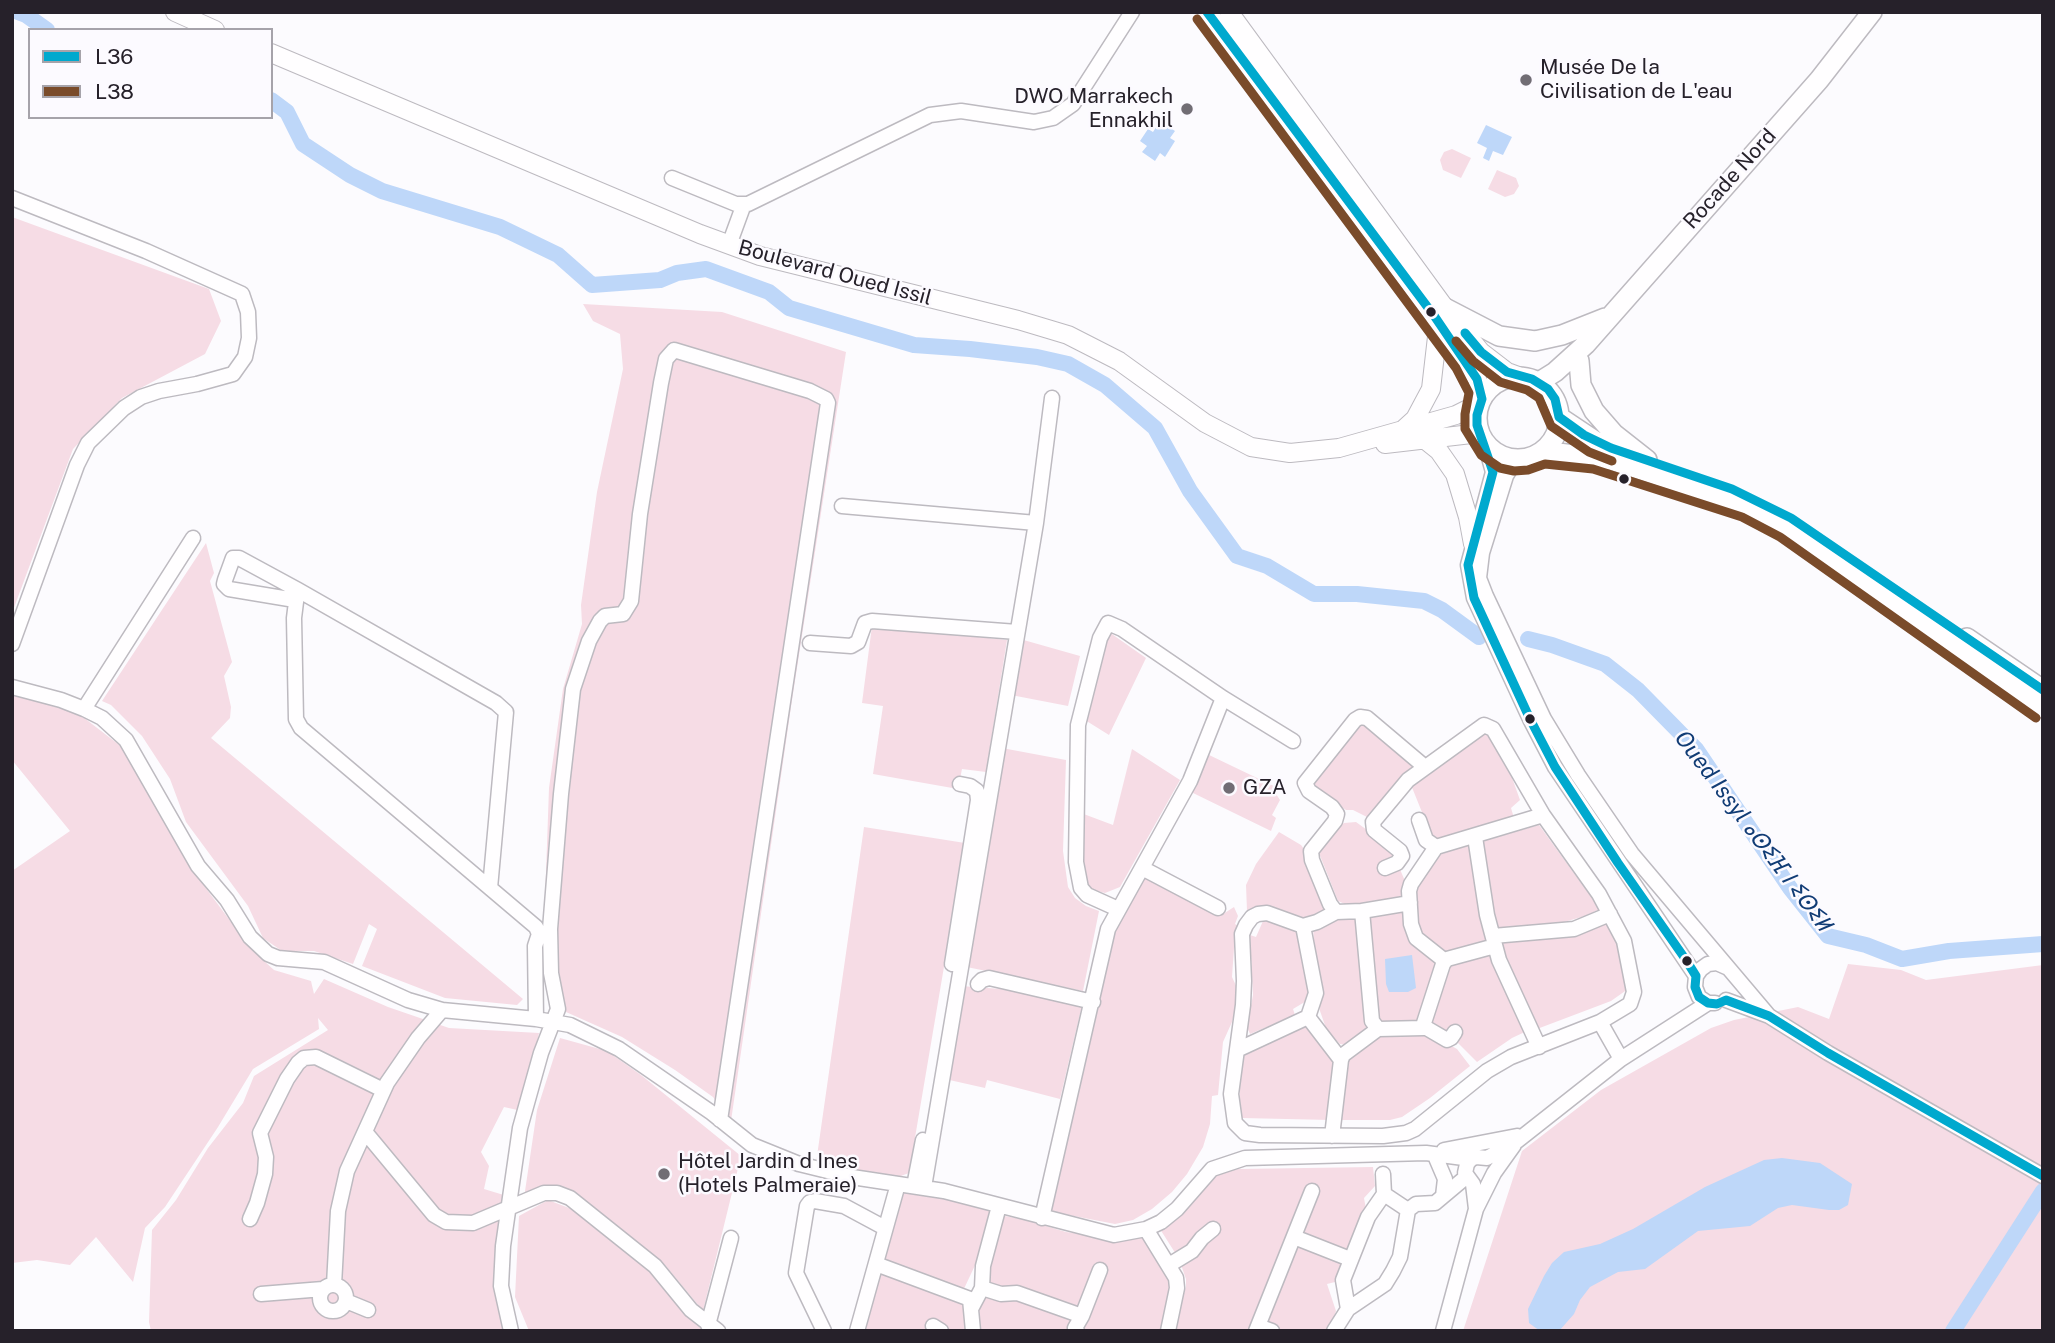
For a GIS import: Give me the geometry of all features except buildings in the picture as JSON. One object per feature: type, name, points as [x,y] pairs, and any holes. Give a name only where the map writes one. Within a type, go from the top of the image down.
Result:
[{"type":"highway","name":"Rocade Nord","points":[[1582,352],[1609,317],[1819,80],[1872,12]]},
{"type":"highway","points":[[1440,313],[1499,335],[1535,341],[1562,335],[1609,317]]},
{"type":"highway","points":[[1539,382],[1582,352]]},
{"type":"highway","points":[[1543,451],[1555,436],[1557,408],[1582,352]]},
{"type":"highway","points":[[1582,352],[1581,385],[1594,411],[1614,434],[1647,460]]},
{"type":"highway","points":[[2043,690],[1791,518],[1731,489],[1595,441],[1557,408],[1539,382],[1518,376],[1497,383],[1481,401],[1477,415],[1482,437],[1496,452],[1505,457],[1525,458],[1543,451],[1611,460],[1728,499],[1769,517],[2043,708]]},
{"type":"main road","points":[[175,12],[211,28]]},
{"type":"main road","points":[[1207,12],[1440,313],[1481,352],[1507,372],[1518,376]]},
{"type":"main road","points":[[1229,12],[1440,313],[1477,379],[1481,401]]},
{"type":"main road","name":"Boulevard Oued Issil","points":[[273,54],[729,245],[794,266],[1068,334],[1119,360],[1205,423],[1251,447],[1290,453],[1315,452],[1357,444],[1456,415],[1481,401]]},
{"type":"main road","points":[[1404,429],[1415,419],[1431,389],[1440,313]]},
{"type":"main road","name":"Boulevard Oued Issil","points":[[1357,444],[1482,437]]},
{"type":"main road","points":[[1424,439],[1439,451],[1455,474],[1468,517],[1472,544]]},
{"type":"street","points":[[672,178],[744,205],[921,119],[940,113],[961,111],[1034,122],[1053,118],[1073,104],[1132,12]]},
{"type":"street","points":[[12,198],[159,256],[242,294],[248,312],[249,338],[245,357],[233,374],[141,397],[124,408],[89,443],[68,488],[12,644]]},
{"type":"street","points":[[729,245],[744,205]]},
{"type":"street","points":[[511,1331],[502,1299],[500,1273],[520,1128],[541,1053],[558,1009],[551,973],[550,929],[573,689],[589,641],[600,621],[605,616],[623,614],[631,601],[640,513],[661,383],[666,359],[672,351],[678,350],[810,391],[826,399],[828,403],[720,1120]]},
{"type":"street","points":[[919,1186],[1036,523],[1052,398]]},
{"type":"street","points":[[1482,437],[1493,472],[1472,544],[1468,576],[1577,775],[1632,854],[1769,1016]]},
{"type":"street","points":[[1525,458],[1512,466],[1506,476],[1482,553],[1480,597],[1499,655],[1555,767],[1695,982],[1699,997],[1708,1003],[1717,1004],[1726,1000],[1734,988],[1730,972],[1717,963],[1708,964],[1701,969],[1695,982],[1677,1024]]},
{"type":"street","points":[[842,506],[1036,523]]},
{"type":"street","points":[[84,709],[193,538]]},
{"type":"street","points":[[490,888],[506,712],[496,703],[297,595],[296,719],[301,728],[536,928],[539,934],[536,946],[536,1019]]},
{"type":"street","points":[[810,643],[850,646],[858,642],[865,624],[872,621],[1017,632]]},
{"type":"street","points":[[1118,909],[1087,895],[1081,888],[1076,862],[1078,725],[1100,638],[1108,623],[1156,651],[1223,698],[1293,741]]},
{"type":"street","points":[[12,687],[84,709],[102,718],[126,740],[198,866],[227,900],[260,948],[278,958],[324,962],[408,1000],[442,1010],[536,1019],[570,1026],[619,1049],[752,1145],[799,1164],[852,1177],[919,1186],[1114,1235],[1146,1229],[1161,1222],[1177,1209],[1212,1169],[1245,1158],[1431,1156],[1522,1137]]},
{"type":"street","points":[[1042,1218],[1108,929],[1190,781],[1223,698]]},
{"type":"street","points":[[1336,912],[1329,904],[1312,860],[1311,850],[1338,814],[1305,787],[1308,778],[1360,717],[1367,718],[1425,767]]},
{"type":"street","points":[[1240,1130],[1260,1135],[1397,1135],[1415,1129],[1487,1071],[1511,1057],[1600,1022],[1630,1004],[1634,992],[1624,941],[1599,894],[1543,815],[1489,726],[1484,725],[1478,729],[1401,786],[1373,822],[1374,830],[1402,856],[1397,863],[1385,868]]},
{"type":"street","points":[[919,1186],[978,800],[978,791],[960,784]]},
{"type":"street","points":[[1445,961],[1416,938],[1411,924],[1411,884],[1436,848],[1543,815]]},
{"type":"street","points":[[1419,820],[1426,840],[1436,848]]},
{"type":"street","points":[[1475,837],[1494,941],[1509,985],[1539,1046]]},
{"type":"street","points":[[1142,868],[1218,908]]},
{"type":"street","points":[[1245,1158],[1240,1130],[1233,1114],[1231,1094],[1244,992],[1242,934],[1246,925],[1252,917],[1267,913],[1303,926],[1336,912],[1362,912],[1410,902]]},
{"type":"street","points":[[1362,912],[1372,1021],[1378,1029]]},
{"type":"street","points":[[1445,961],[1494,941],[1574,929],[1610,914]]},
{"type":"street","points":[[1237,1050],[1308,1017],[1316,993],[1303,926]]},
{"type":"street","points":[[1424,1028],[1445,961]]},
{"type":"street","points":[[978,984],[989,978],[1093,1002]]},
{"type":"street","points":[[1726,1000],[1769,1016],[1828,1054],[2043,1176]]},
{"type":"street","points":[[1487,1158],[1522,1137],[1622,1059],[1708,1003]]},
{"type":"street","points":[[261,1294],[329,1287],[344,1290],[346,1301],[339,1311],[327,1310],[319,1300],[329,1287],[340,1192],[383,1090],[400,1062],[442,1010]]},
{"type":"street","points":[[1308,1017],[1341,1060]]},
{"type":"street","points":[[1600,1022],[1622,1059]]},
{"type":"street","points":[[1332,1136],[1341,1060],[1347,1052],[1378,1029],[1424,1028],[1447,1040],[1455,1032]]},
{"type":"street","points":[[250,1219],[265,1174],[260,1133],[298,1063],[304,1058],[316,1057],[383,1090]]},
{"type":"street","points":[[366,1133],[434,1215],[446,1222],[473,1223],[544,1193],[557,1193],[569,1198],[655,1266],[691,1310],[713,1328],[731,1238]]},
{"type":"street","points":[[1443,1331],[1476,1209],[1492,1178],[1522,1137]]},
{"type":"street","points":[[1335,1331],[1348,1309],[1385,1284],[1394,1271],[1400,1257],[1408,1210],[1416,1204],[1435,1203],[1469,1172],[1476,1157],[1487,1158],[1492,1162],[1492,1178],[1484,1185],[1469,1172],[1431,1156]]},
{"type":"street","points":[[1431,1156],[1445,1179],[1443,1196]]},
{"type":"street","points":[[1469,1172],[1476,1209]]},
{"type":"street","points":[[1348,1309],[1343,1280],[1368,1217],[1384,1195],[1383,1174]]},
{"type":"street","points":[[856,1329],[898,1184]]},
{"type":"street","points":[[1262,1329],[1312,1191]]},
{"type":"street","points":[[1384,1195],[1408,1210]]},
{"type":"street","points":[[824,1331],[796,1273],[807,1206],[815,1201],[844,1206],[885,1227]]},
{"type":"street","points":[[973,1331],[971,1303],[999,1206]]},
{"type":"street","points":[[1169,1265],[1192,1251],[1213,1228]]},
{"type":"street","points":[[1146,1229],[1176,1278],[1177,1288],[1168,1331]]},
{"type":"street","points":[[1294,1237],[1350,1259]]},
{"type":"street","points":[[876,1264],[971,1303]]},
{"type":"street","points":[[971,1303],[982,1288],[983,1266]]},
{"type":"street","points":[[982,1288],[1001,1294],[1017,1293],[1076,1326],[1100,1270]]},
{"type":"street","points":[[346,1301],[368,1310]]},
{"type":"shaded area","points":[[1452,149],[1471,158],[1461,178],[1443,170],[1440,160],[1444,152]]},
{"type":"shaded area","points":[[1497,170],[1516,178],[1519,186],[1514,194],[1505,197],[1488,189]]},
{"type":"shaded area","points":[[12,217],[209,289],[221,321],[205,354],[122,398],[73,449],[12,613]]},
{"type":"shaded area","points":[[583,304],[722,312],[846,352],[731,1121],[713,1097],[622,1037],[566,1012],[550,1011],[543,957],[549,788],[563,689],[582,624],[581,605],[597,492],[623,369],[620,334],[593,321]]},
{"type":"shaded area","points":[[206,543],[214,573],[210,581],[232,662],[224,676],[231,707],[230,718],[211,738],[523,999],[517,1005],[445,998],[362,966],[377,929],[369,924],[353,964],[314,951],[282,951],[263,938],[248,906],[186,822],[170,779],[142,736],[111,705],[102,701]]},
{"type":"shaded area","points":[[872,626],[1007,640],[986,772],[962,769],[958,789],[873,774],[883,706],[862,703]]},
{"type":"shaded area","points":[[1109,632],[1146,658],[1109,735],[1085,720]]},
{"type":"shaded area","points":[[1020,639],[1080,656],[1068,706],[1011,695]]},
{"type":"shaded area","points":[[12,694],[79,714],[131,754],[188,864],[251,949],[274,970],[311,981],[314,994],[324,979],[388,1007],[449,1028],[539,1033],[522,1111],[504,1107],[481,1152],[489,1166],[484,1189],[507,1196],[494,1287],[504,1300],[509,1331],[151,1331],[152,1230],[176,1200],[208,1148],[243,1103],[254,1076],[328,1030],[318,1018],[319,1029],[253,1069],[165,1207],[145,1228],[133,1282],[96,1237],[70,1265],[37,1260],[12,1263],[12,871],[70,831],[12,760]]},
{"type":"shaded area","points":[[1360,723],[1368,724],[1420,765],[1371,819],[1353,810],[1346,810],[1310,786]]},
{"type":"shaded area","points":[[1490,731],[1506,761],[1520,800],[1511,808],[1514,818],[1439,839],[1432,837],[1409,780]]},
{"type":"shaded area","points":[[1002,748],[1066,760],[1063,851],[1068,887],[1075,898],[1099,911],[1083,991],[962,966]]},
{"type":"shaded area","points":[[1132,749],[1180,780],[1120,887],[1105,893],[1090,889],[1084,883],[1081,813],[1113,825]]},
{"type":"shaded area","points":[[1207,754],[1280,789],[1276,794],[1280,800],[1272,815],[1276,818],[1271,831],[1191,792]]},
{"type":"shaded area","points":[[1356,822],[1396,851],[1405,881],[1406,897],[1370,905],[1345,904],[1338,901],[1319,853],[1320,843],[1344,823]]},
{"type":"shaded area","points":[[1539,825],[1600,909],[1564,922],[1498,929],[1494,925],[1483,841]]},
{"type":"shaded area","points":[[864,827],[965,843],[909,1173],[898,1177],[847,1172],[816,1163]]},
{"type":"shaded area","points":[[1279,832],[1301,845],[1310,857],[1331,908],[1309,920],[1257,910],[1247,911],[1246,885],[1256,864]]},
{"type":"shaded area","points":[[1472,844],[1490,941],[1448,955],[1420,934],[1414,895],[1422,875],[1438,855]]},
{"type":"shaded area","points":[[1143,874],[1220,916],[1234,907],[1238,916],[1235,924],[1238,926],[1232,977],[1239,992],[1232,1022],[1223,1042],[1218,1095],[1212,1096],[1210,1124],[1203,1147],[1187,1174],[1172,1192],[1152,1209],[1133,1220],[1115,1224],[1048,1211],[1112,931]]},
{"type":"shaded area","points":[[1405,906],[1413,936],[1442,959],[1422,1023],[1379,1023],[1366,911]]},
{"type":"shaded area","points":[[1334,914],[1358,914],[1370,1029],[1347,1045],[1340,1044],[1327,1031],[1320,1011],[1313,928]]},
{"type":"shaded area","points":[[1257,918],[1303,926],[1312,994],[1308,1000],[1293,1009],[1295,1015],[1250,1034],[1247,1027],[1253,995],[1250,935],[1256,937],[1263,921]]},
{"type":"shaded area","points":[[1610,920],[1621,953],[1628,989],[1611,1001],[1537,1029],[1523,1003],[1499,942]]},
{"type":"shaded area","points":[[1491,954],[1529,1030],[1477,1062],[1452,1037],[1427,1027],[1452,963]]},
{"type":"shaded area","points":[[1848,964],[1901,970],[1926,980],[2043,965],[2043,1331],[1463,1331],[1522,1151],[1601,1090],[1711,1028],[1734,1020],[1798,1007],[1829,1019]]},
{"type":"shaded area","points":[[961,986],[1001,989],[1082,1005],[1060,1099],[987,1080],[985,1088],[945,1079]]},
{"type":"shaded area","points":[[1307,1025],[1334,1053],[1331,1120],[1242,1118],[1239,1112],[1241,1054]]},
{"type":"shaded area","points":[[1416,1032],[1437,1038],[1457,1049],[1470,1066],[1402,1117],[1390,1120],[1337,1120],[1347,1062],[1366,1042],[1379,1035]]},
{"type":"shaded area","points":[[560,1038],[607,1051],[741,1156],[703,1311],[665,1265],[586,1201],[563,1190],[524,1198],[537,1110]]},
{"type":"shaded area","points":[[1373,1167],[1375,1186],[1364,1198],[1367,1215],[1343,1280],[1327,1284],[1336,1311],[1329,1331],[1172,1331],[1186,1279],[1179,1259],[1160,1229],[1219,1173],[1238,1169]]},
{"type":"shaded area","points":[[903,1191],[991,1210],[978,1259],[962,1293],[965,1331],[860,1331]]},
{"type":"shaded area","points":[[548,1200],[577,1211],[660,1280],[705,1331],[529,1331],[515,1297],[519,1216]]},
{"type":"shaded area","points":[[1005,1216],[1066,1232],[1094,1236],[1145,1231],[1174,1281],[1163,1331],[974,1331],[999,1219]]},
{"type":"water","points":[[1160,121],[1175,131],[1170,138],[1175,141],[1165,157],[1160,153],[1155,161],[1142,152],[1147,146],[1140,141],[1148,129],[1153,132]]},
{"type":"water","points":[[1486,125],[1512,137],[1503,155],[1493,151],[1489,161],[1483,158],[1487,148],[1477,143]]},
{"type":"water","points":[[1412,955],[1416,988],[1408,992],[1389,992],[1385,959]]},
{"type":"water","points":[[1782,1158],[1820,1163],[1852,1184],[1848,1205],[1839,1210],[1829,1210],[1792,1205],[1778,1208],[1750,1226],[1698,1231],[1645,1269],[1618,1272],[1590,1287],[1574,1314],[1559,1331],[1540,1331],[1529,1323],[1528,1309],[1544,1276],[1552,1263],[1564,1252],[1600,1244],[1633,1229],[1705,1187],[1764,1160]]},
{"type":"waterway","name":"Oued Issyl ⴰⵙⵉⴼ ⵏ ⵉⵙⵉⵍ","points":[[18,12],[44,28]]},
{"type":"waterway","name":"Oued Issyl ⴰⵙⵉⴼ ⵏ ⵉⵙⵉⵍ","points":[[273,102],[287,112],[303,144],[350,175],[382,191],[500,227],[558,255],[592,285],[660,280],[677,273],[706,269],[769,292],[789,308],[914,345],[1037,357],[1068,364],[1105,385],[1155,428],[1190,491],[1237,556],[1267,566],[1314,594],[1357,594],[1424,601],[1442,610],[1479,637]]},
{"type":"waterway","name":"Oued Issyl ⴰⵙⵉⴼ ⵏ ⵉⵙⵉⵍ","points":[[1528,639],[1605,664],[1638,690],[1696,749],[1790,888],[1828,936],[1866,945],[1902,959],[1949,951],[2043,944]]},
{"type":"waterway","points":[[1953,1331],[2043,1191]]},
{"type":"transit line","name":"L36","points":[[1207,12],[1435,317],[1477,379],[1482,399],[1477,425],[1493,472],[1468,565],[1474,598],[1555,767],[1686,960],[1696,976],[1695,987],[1699,997],[1708,1003],[1717,1004],[1726,1000],[1769,1016],[1828,1053],[2043,1176]]},
{"type":"transit line","name":"L38","points":[[1197,19],[1456,368],[1469,393],[1465,429],[1481,455],[1500,468],[1514,471],[1528,470],[1545,464],[1593,469],[1742,517],[1780,537],[2036,718]]},
{"type":"transit line","name":"L36","points":[[1465,333],[1481,352],[1507,372],[1532,379],[1548,389],[1555,399],[1559,417],[1584,435],[1611,448],[1732,489],[1791,518],[2043,690]]},
{"type":"transit line","name":"L38","points":[[1456,341],[1473,361],[1500,382],[1527,390],[1539,398],[1551,426],[1589,452],[1612,461]]},
{"type":"place","name":"Musée De la Civilisation de L'eau","points":[[1526,80]]},
{"type":"place","name":"DWO Marrakech Ennakhil","points":[[1187,109]]},
{"type":"place","name":"GZA","points":[[1229,788]]},
{"type":"place","name":"Hôtel Jardin d Ines (Hotels Palmeraie)","points":[[664,1174]]}]
